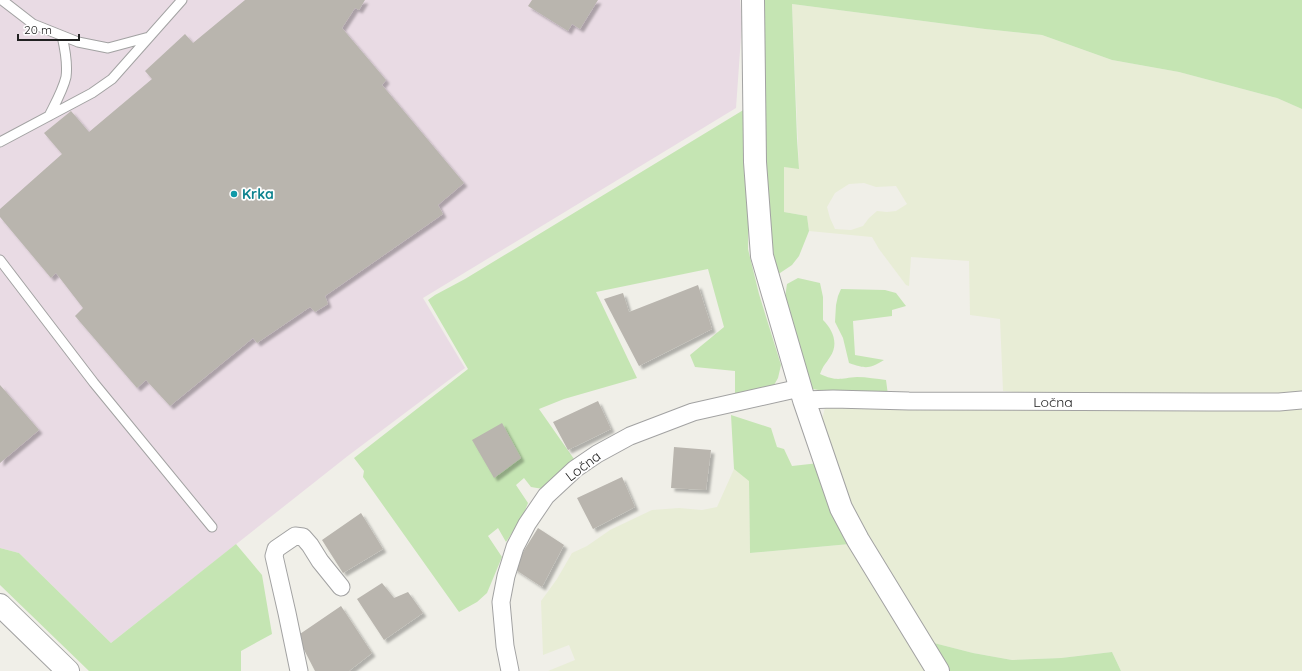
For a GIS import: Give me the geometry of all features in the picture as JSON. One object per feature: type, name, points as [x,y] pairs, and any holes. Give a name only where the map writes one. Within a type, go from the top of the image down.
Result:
[{"type":"street","points":[[752,0],[756,162],[762,256],[802,394],[841,508],[858,540],[938,671]]},
{"type":"street","name":"Ločna","points":[[510,671],[505,646],[501,602],[506,576],[515,547],[527,524],[546,496],[576,469],[597,454],[630,436],[693,412],[802,394],[833,399],[917,401],[1279,402],[1302,400]]},
{"type":"street","points":[[299,671],[288,613],[274,556],[276,549],[295,536],[303,537],[310,544],[320,561],[341,587]]},
{"type":"street","points":[[0,605],[68,671]]},
{"type":"lane","points":[[2,0],[33,24],[78,42],[108,48],[150,37]]},
{"type":"lane","points":[[0,142],[92,93],[112,79],[182,0]]},
{"type":"lane","points":[[49,116],[59,97],[66,77],[66,55],[62,36]]},
{"type":"lane","points":[[0,260],[94,383],[212,526]]},
{"type":"shaded area","name":"Krka","points":[[0,0],[740,0],[742,23],[736,108],[423,298],[465,368],[349,455],[111,643],[19,553],[0,548]]},
{"type":"green space","points":[[760,0],[1302,0],[1302,109],[1277,98],[1179,72],[1112,60],[1042,35],[792,4],[799,169],[784,167],[784,212],[807,216],[809,231],[799,256],[792,265],[777,275],[767,211]]},
{"type":"green space","points":[[792,4],[1042,35],[1112,60],[1179,72],[1277,98],[1302,109],[1302,393],[1144,396],[1041,394],[1003,391],[1000,319],[970,315],[969,261],[911,257],[909,286],[906,285],[879,249],[872,237],[809,231],[807,216],[784,212],[784,167],[799,168]],"holes":[[[864,183],[876,187],[896,186],[907,204],[896,211],[877,211],[863,226],[851,230],[835,229],[827,207],[835,193],[849,184]]]},
{"type":"green space","points":[[745,109],[749,196],[748,249],[759,294],[781,365],[778,378],[774,385],[735,396],[735,371],[695,367],[690,355],[724,327],[708,269],[596,292],[637,378],[564,399],[539,409],[574,459],[543,489],[531,487],[524,478],[516,485],[528,503],[522,518],[506,542],[498,528],[488,536],[502,557],[487,593],[477,602],[459,612],[363,477],[364,471],[354,458],[468,369],[428,300]]},
{"type":"green space","points":[[798,278],[820,283],[823,297],[823,320],[830,328],[834,337],[833,352],[820,374],[835,379],[861,377],[886,380],[888,395],[846,395],[813,389],[803,375],[784,304],[787,284]]},
{"type":"green space","points":[[841,289],[885,290],[896,293],[906,306],[892,310],[892,316],[853,321],[855,355],[884,360],[875,365],[864,367],[849,363],[843,338],[835,322],[836,305]]},
{"type":"green space","points":[[1302,404],[1302,671],[1121,671],[1112,652],[1061,658],[1012,660],[973,653],[930,642],[850,508],[821,423],[825,408],[838,406]]},
{"type":"green space","points":[[731,415],[771,428],[777,447],[784,449],[792,466],[819,463],[844,539],[850,544],[750,553],[749,481],[734,469]]},
{"type":"green space","points":[[734,469],[749,480],[750,553],[850,544],[928,671],[548,671],[575,660],[569,645],[543,655],[541,601],[557,579],[572,553],[587,546],[610,530],[652,510],[679,508],[702,510],[717,507]]},
{"type":"green space","points":[[236,544],[262,575],[272,634],[241,651],[241,671],[89,671],[0,585],[0,548],[19,553],[111,643]]},
{"type":"green space","points":[[930,642],[973,653],[1012,660],[1061,658],[1112,652],[1121,671],[949,671]]},
{"type":"building","name":"Krka","points":[[245,0],[365,0],[359,10],[355,8],[342,28],[386,80],[382,85],[464,183],[438,205],[443,214],[325,296],[328,304],[315,312],[310,307],[257,343],[253,338],[170,406],[146,380],[137,388],[75,316],[83,308],[56,273],[51,278],[0,217],[0,209],[62,154],[44,133],[71,111],[89,132],[152,79],[145,71],[185,34],[193,43]]},
{"type":"building","points":[[532,0],[598,0],[580,29],[572,24],[568,31],[528,6]]},
{"type":"building","points":[[698,285],[712,329],[639,366],[604,299],[623,293],[629,312]]},
{"type":"building","points":[[0,385],[39,430],[0,463]]},
{"type":"building","points":[[598,401],[611,429],[568,450],[553,422]]},
{"type":"building","points":[[502,423],[521,458],[494,478],[472,440]]},
{"type":"building","points":[[674,447],[711,450],[706,490],[671,488]]},
{"type":"building","points":[[622,477],[635,507],[593,529],[577,498]]},
{"type":"building","points":[[361,513],[383,549],[343,573],[322,540]]},
{"type":"building","points":[[538,528],[564,545],[542,587],[513,568]]},
{"type":"building","points":[[382,583],[394,598],[408,592],[423,613],[384,640],[357,599]]},
{"type":"building","points":[[341,606],[372,653],[349,671],[315,671],[297,636]]},
{"type":"place","name":"Krka","points":[[234,194]]}]
